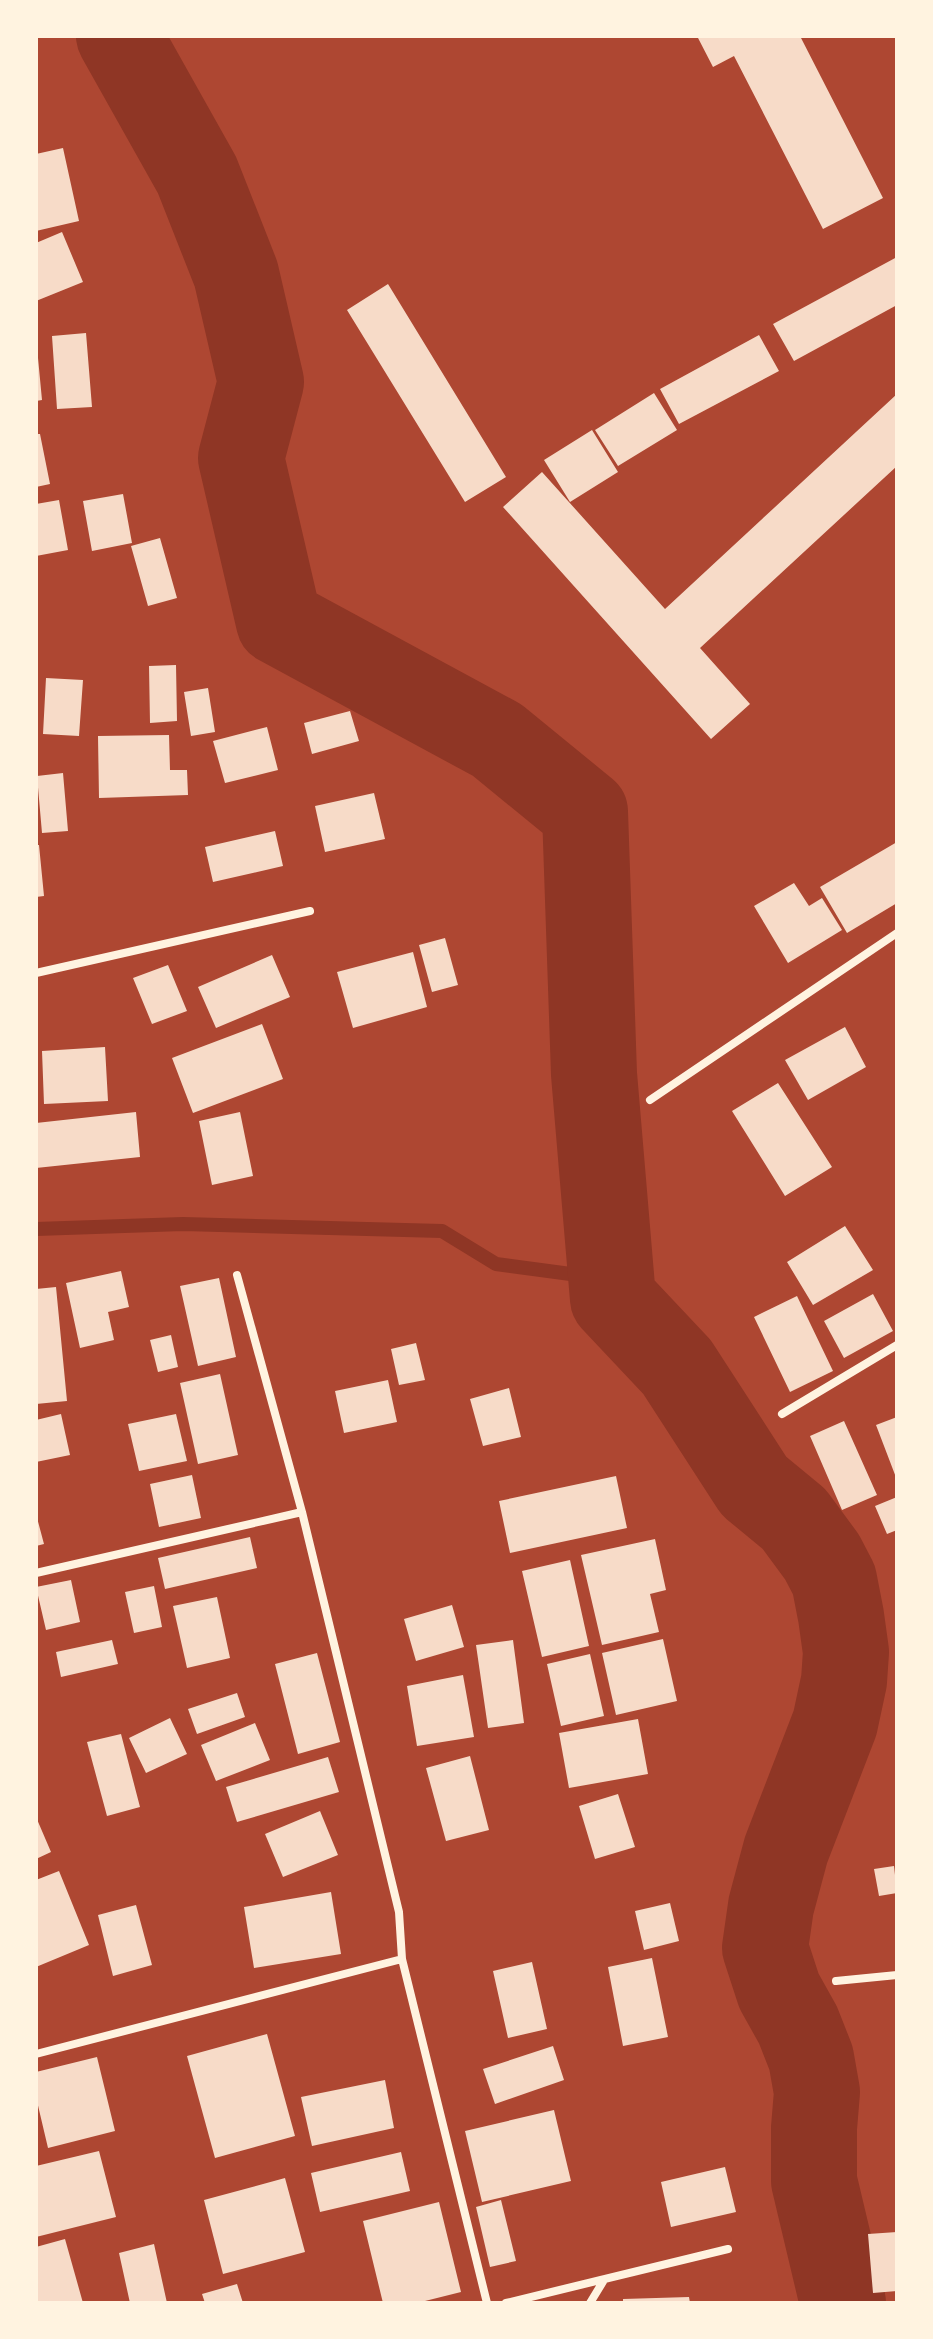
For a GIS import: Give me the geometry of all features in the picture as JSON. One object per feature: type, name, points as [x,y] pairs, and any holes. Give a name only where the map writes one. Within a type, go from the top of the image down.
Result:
[{"type":"street","points":[[36,973],[310,911]]},
{"type":"street","points":[[650,1100],[897,933]]},
{"type":"street","points":[[237,1275],[302,1512],[399,1912],[402,1959],[487,2303]]},
{"type":"street","points":[[782,1414],[897,1345]]},
{"type":"street","points":[[36,1573],[302,1512]]},
{"type":"street","points":[[36,2054],[402,1959]]},
{"type":"street","points":[[836,1981],[897,1975]]},
{"type":"street","points":[[506,2303],[728,2249]]},
{"type":"street","points":[[590,2303],[604,2280]]},
{"type":"shaded area","points":[[36,36],[897,36],[897,2303],[36,2303]]},
{"type":"building","points":[[697,36],[800,36],[883,198],[823,229],[734,56],[713,67]]},
{"type":"building","points":[[63,148],[79,221],[36,231],[36,154]]},
{"type":"building","points":[[62,232],[83,282],[36,301],[36,243]]},
{"type":"building","points":[[897,257],[897,305],[794,361],[773,324]]},
{"type":"building","points":[[388,284],[506,477],[465,502],[347,310]]},
{"type":"building","points":[[86,333],[92,407],[57,409],[52,336]]},
{"type":"building","points":[[759,335],[779,371],[679,424],[660,389]]},
{"type":"building","points":[[36,358],[42,400],[36,401]]},
{"type":"building","points":[[654,393],[677,430],[618,466],[595,430]]},
{"type":"building","points":[[897,394],[897,466],[700,648],[750,704],[711,739],[503,507],[542,472],[665,609]]},
{"type":"building","points":[[592,430],[618,472],[570,502],[544,460]]},
{"type":"building","points":[[36,434],[40,434],[50,484],[36,487]]},
{"type":"building","points":[[123,494],[132,543],[92,551],[83,501]]},
{"type":"building","points":[[59,500],[68,550],[36,556],[36,504]]},
{"type":"building","points":[[160,538],[177,598],[148,606],[131,546]]},
{"type":"building","points":[[176,665],[177,721],[150,723],[149,666]]},
{"type":"building","points":[[46,678],[83,680],[79,736],[43,734]]},
{"type":"building","points":[[208,688],[215,732],[191,736],[184,692]]},
{"type":"building","points":[[350,711],[359,741],[312,754],[304,723]]},
{"type":"building","points":[[267,727],[278,770],[225,783],[213,741]]},
{"type":"building","points":[[169,735],[170,770],[187,770],[188,795],[99,798],[98,736]]},
{"type":"building","points":[[63,773],[68,831],[42,833],[37,776]]},
{"type":"building","points":[[374,793],[385,839],[325,852],[315,806]]},
{"type":"building","points":[[275,831],[283,866],[213,882],[205,847]]},
{"type":"building","points":[[897,842],[897,903],[847,933],[820,887]]},
{"type":"building","points":[[36,845],[39,845],[44,896],[36,897]]},
{"type":"building","points":[[794,883],[809,906],[822,898],[842,930],[788,963],[754,906]]},
{"type":"building","points":[[445,938],[458,985],[432,992],[419,945]]},
{"type":"building","points":[[413,952],[427,1007],[353,1028],[337,972]]},
{"type":"building","points":[[272,955],[290,997],[216,1028],[198,987]]},
{"type":"building","points":[[168,965],[187,1011],[152,1024],[133,978]]},
{"type":"building","points":[[262,1024],[283,1079],[193,1113],[172,1058]]},
{"type":"building","points":[[845,1027],[866,1067],[808,1100],[785,1060]]},
{"type":"building","points":[[105,1047],[108,1101],[44,1104],[42,1051]]},
{"type":"building","points":[[778,1083],[832,1167],[785,1196],[732,1111]]},
{"type":"building","points":[[136,1112],[140,1157],[36,1168],[36,1123]]},
{"type":"building","points":[[240,1112],[253,1176],[212,1185],[199,1121]]},
{"type":"building","points":[[845,1226],[873,1270],[813,1305],[787,1262]]},
{"type":"building","points":[[121,1271],[129,1307],[108,1312],[114,1340],[80,1348],[66,1283]]},
{"type":"building","points":[[219,1278],[236,1357],[198,1366],[180,1286]]},
{"type":"building","points":[[56,1287],[67,1401],[36,1404],[36,1289]]},
{"type":"building","points":[[873,1294],[893,1331],[844,1358],[824,1321]]},
{"type":"building","points":[[797,1296],[833,1371],[790,1392],[754,1317]]},
{"type":"building","points":[[171,1335],[178,1367],[158,1372],[150,1340]]},
{"type":"building","points":[[416,1343],[425,1380],[399,1385],[391,1349]]},
{"type":"building","points":[[220,1374],[238,1455],[198,1464],[180,1383]]},
{"type":"building","points":[[388,1380],[397,1422],[344,1433],[335,1391]]},
{"type":"building","points":[[509,1388],[521,1437],[483,1446],[470,1399]]},
{"type":"building","points":[[61,1414],[70,1455],[36,1462],[36,1420]]},
{"type":"building","points":[[176,1414],[187,1461],[139,1471],[128,1424]]},
{"type":"building","points":[[897,1417],[897,1480],[876,1425]]},
{"type":"building","points":[[844,1421],[877,1495],[842,1510],[810,1436]]},
{"type":"building","points":[[192,1475],[201,1518],[159,1527],[150,1484]]},
{"type":"building","points":[[616,1476],[627,1528],[510,1553],[499,1501]]},
{"type":"building","points":[[897,1497],[897,1530],[887,1534],[875,1506]]},
{"type":"building","points":[[36,1514],[44,1544],[36,1546]]},
{"type":"building","points":[[250,1537],[257,1568],[165,1589],[158,1558]]},
{"type":"building","points":[[655,1539],[666,1590],[650,1594],[659,1632],[602,1645],[581,1555]]},
{"type":"building","points":[[570,1560],[589,1646],[542,1657],[522,1571]]},
{"type":"building","points":[[71,1580],[80,1622],[46,1630],[36,1587]]},
{"type":"building","points":[[154,1586],[162,1627],[134,1633],[125,1592]]},
{"type":"building","points":[[217,1597],[230,1658],[187,1668],[173,1606]]},
{"type":"building","points":[[452,1605],[464,1647],[416,1661],[404,1619]]},
{"type":"building","points":[[663,1639],[677,1701],[616,1715],[602,1653]]},
{"type":"building","points":[[112,1640],[118,1664],[61,1677],[56,1652]]},
{"type":"building","points":[[513,1640],[524,1723],[488,1728],[476,1645]]},
{"type":"building","points":[[317,1653],[340,1742],[298,1754],[275,1664]]},
{"type":"building","points":[[590,1654],[604,1716],[561,1726],[547,1664]]},
{"type":"building","points":[[463,1675],[474,1737],[417,1746],[407,1686]]},
{"type":"building","points":[[237,1693],[245,1717],[197,1734],[188,1709]]},
{"type":"building","points":[[170,1718],[187,1754],[146,1773],[129,1738]]},
{"type":"building","points":[[638,1719],[648,1774],[569,1788],[559,1733]]},
{"type":"building","points":[[255,1723],[270,1760],[216,1781],[201,1745]]},
{"type":"building","points":[[121,1734],[140,1807],[107,1816],[87,1742]]},
{"type":"building","points":[[470,1756],[489,1830],[446,1841],[426,1768]]},
{"type":"building","points":[[328,1757],[339,1792],[237,1822],[226,1787]]},
{"type":"building","points":[[618,1794],[635,1847],[595,1859],[579,1806]]},
{"type":"building","points":[[320,1811],[338,1855],[283,1877],[265,1834]]},
{"type":"building","points":[[36,1817],[51,1852],[36,1859]]},
{"type":"building","points":[[894,1866],[897,1893],[879,1896],[874,1869]]},
{"type":"building","points":[[59,1871],[89,1945],[36,1967],[36,1880]]},
{"type":"building","points":[[331,1892],[341,1954],[254,1968],[244,1907]]},
{"type":"building","points":[[670,1903],[679,1941],[644,1950],[635,1911]]},
{"type":"building","points":[[136,1905],[152,1965],[113,1976],[98,1915]]},
{"type":"building","points":[[652,1958],[668,2037],[623,2046],[608,1967]]},
{"type":"building","points":[[532,1962],[547,2029],[508,2038],[493,1971]]},
{"type":"building","points":[[267,2034],[295,2136],[215,2158],[187,2056]]},
{"type":"building","points":[[553,2046],[564,2080],[495,2104],[483,2069]]},
{"type":"building","points":[[97,2057],[115,2131],[48,2148],[36,2097],[36,2072]]},
{"type":"building","points":[[385,2080],[394,2128],[312,2146],[301,2097]]},
{"type":"building","points":[[554,2110],[571,2181],[482,2202],[465,2131]]},
{"type":"building","points":[[99,2151],[116,2217],[36,2237],[36,2166]]},
{"type":"building","points":[[401,2152],[410,2191],[320,2212],[311,2173]]},
{"type":"building","points":[[725,2167],[736,2212],[671,2227],[661,2182]]},
{"type":"building","points":[[285,2178],[305,2252],[223,2274],[204,2200]]},
{"type":"building","points":[[501,2200],[516,2261],[490,2267],[476,2207]]},
{"type":"building","points":[[439,2202],[461,2292],[417,2303],[383,2303],[363,2221]]},
{"type":"building","points":[[897,2232],[897,2291],[873,2293],[868,2234]]},
{"type":"building","points":[[65,2239],[83,2303],[36,2303],[36,2247]]},
{"type":"building","points":[[154,2244],[167,2303],[130,2303],[119,2253]]},
{"type":"building","points":[[237,2284],[243,2303],[205,2303],[202,2294]]},
{"type":"building","points":[[689,2297],[690,2303],[623,2303],[623,2299]]},
{"type":"waterway","points":[[119,36],[197,175],[236,274],[261,382],[241,458],[279,622],[497,740],[585,812],[594,1074],[613,1299],[677,1367],[754,1486],[794,1519],[822,1557],[834,1580],[846,1652],[844,1681],[835,1723],[786,1850],[771,1906],[765,1948],[779,1991],[798,2025],[811,2058],[817,2092],[814,2181],[843,2303]]},
{"type":"waterway","points":[[36,1229],[183,1224],[442,1231],[496,1264],[578,1275],[613,1299]]}]
